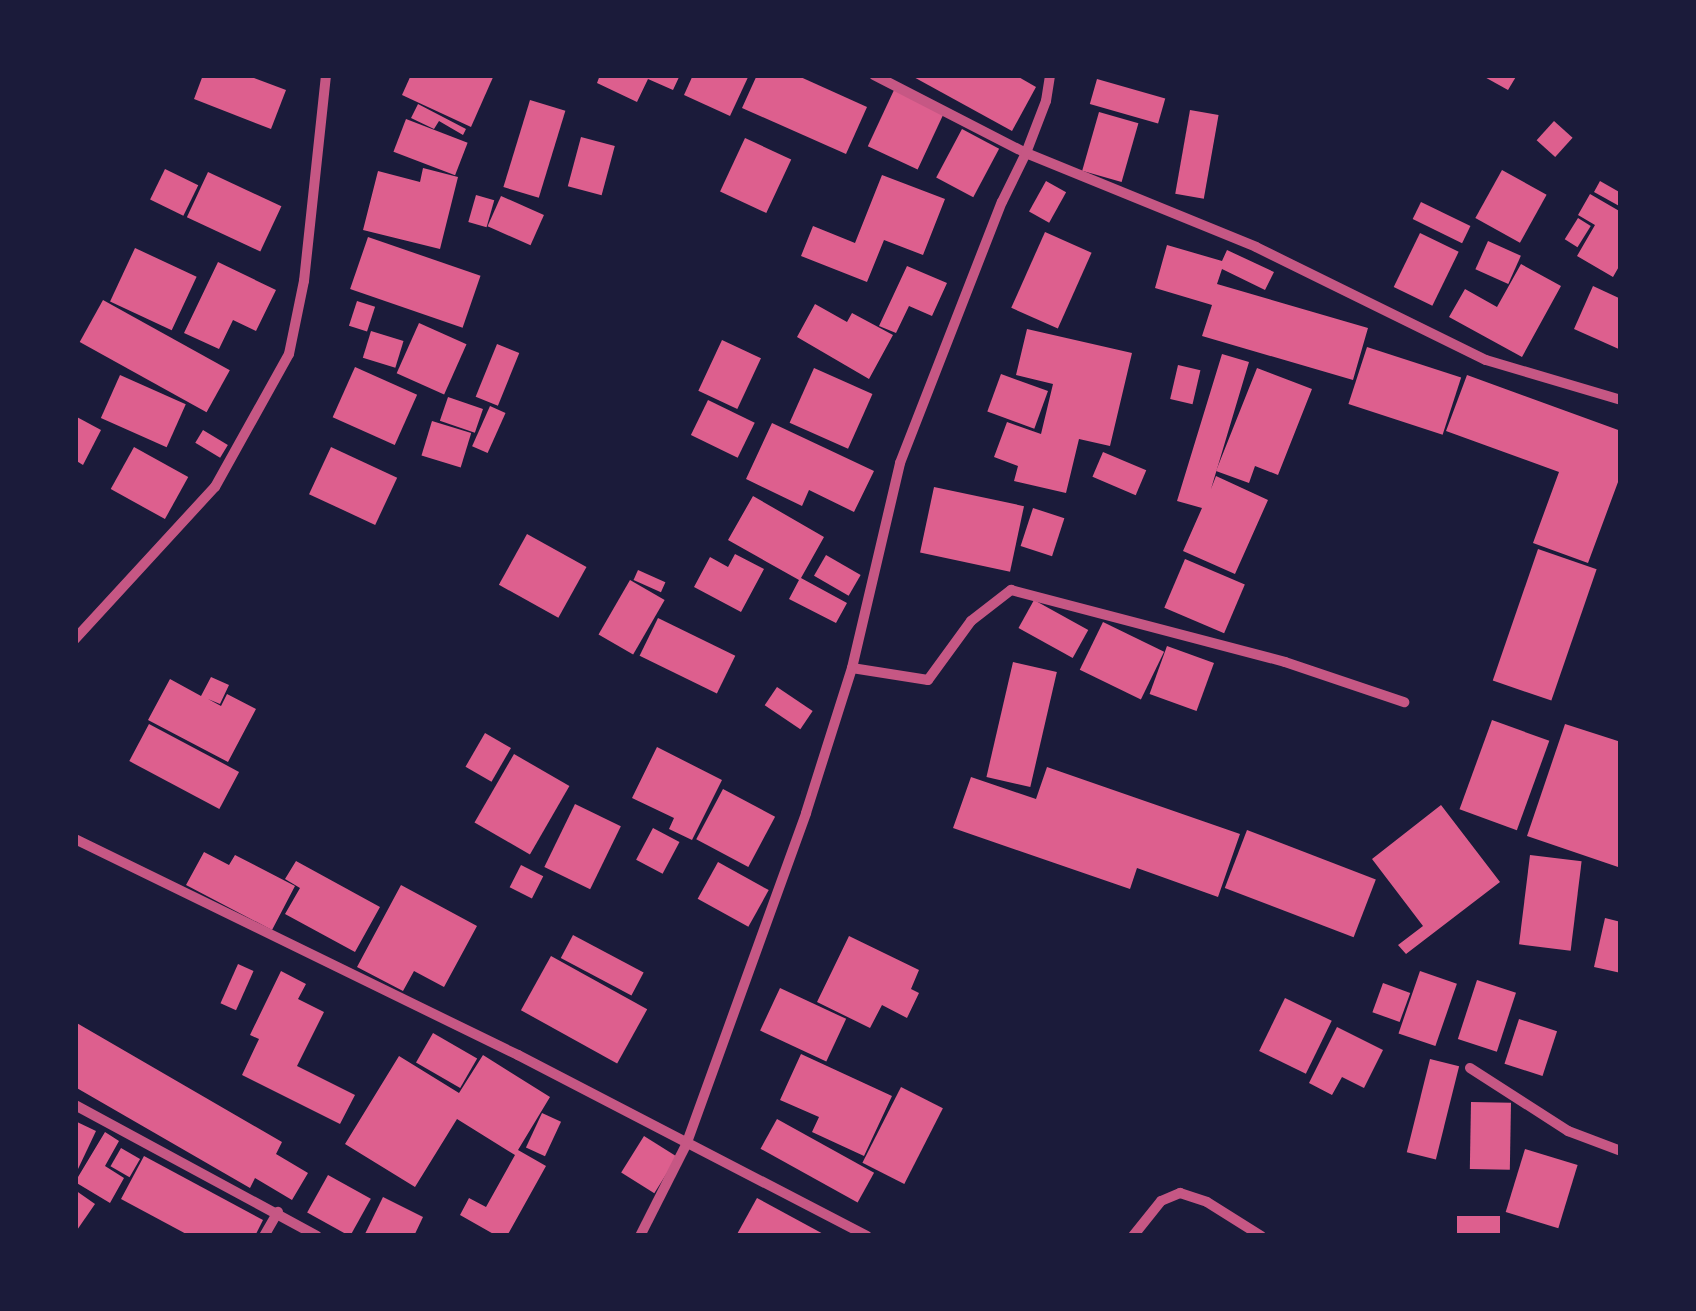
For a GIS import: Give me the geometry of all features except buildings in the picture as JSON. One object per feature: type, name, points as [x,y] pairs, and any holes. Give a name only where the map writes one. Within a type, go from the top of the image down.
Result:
[{"type":"street","points":[[75,639],[214,488],[289,354],[304,281],[326,75]]},
{"type":"street","points":[[874,75],[1026,153],[1256,247],[1486,360],[1621,400]]},
{"type":"street","points":[[640,1236],[686,1145],[800,830],[852,668],[900,463],[1002,202],[1026,153],[1046,101],[1050,75]]},
{"type":"street","points":[[852,668],[928,680],[970,621],[1011,590],[1285,662],[1404,702]]},
{"type":"street","points":[[75,839],[501,1046],[866,1236]]},
{"type":"street","points":[[1470,1068],[1568,1131],[1621,1151]]},
{"type":"street","points":[[75,1105],[318,1236]]},
{"type":"street","points":[[1133,1236],[1161,1201],[1180,1194],[1208,1202],[1261,1236]]},
{"type":"street","points":[[264,1236],[278,1212]]}]
